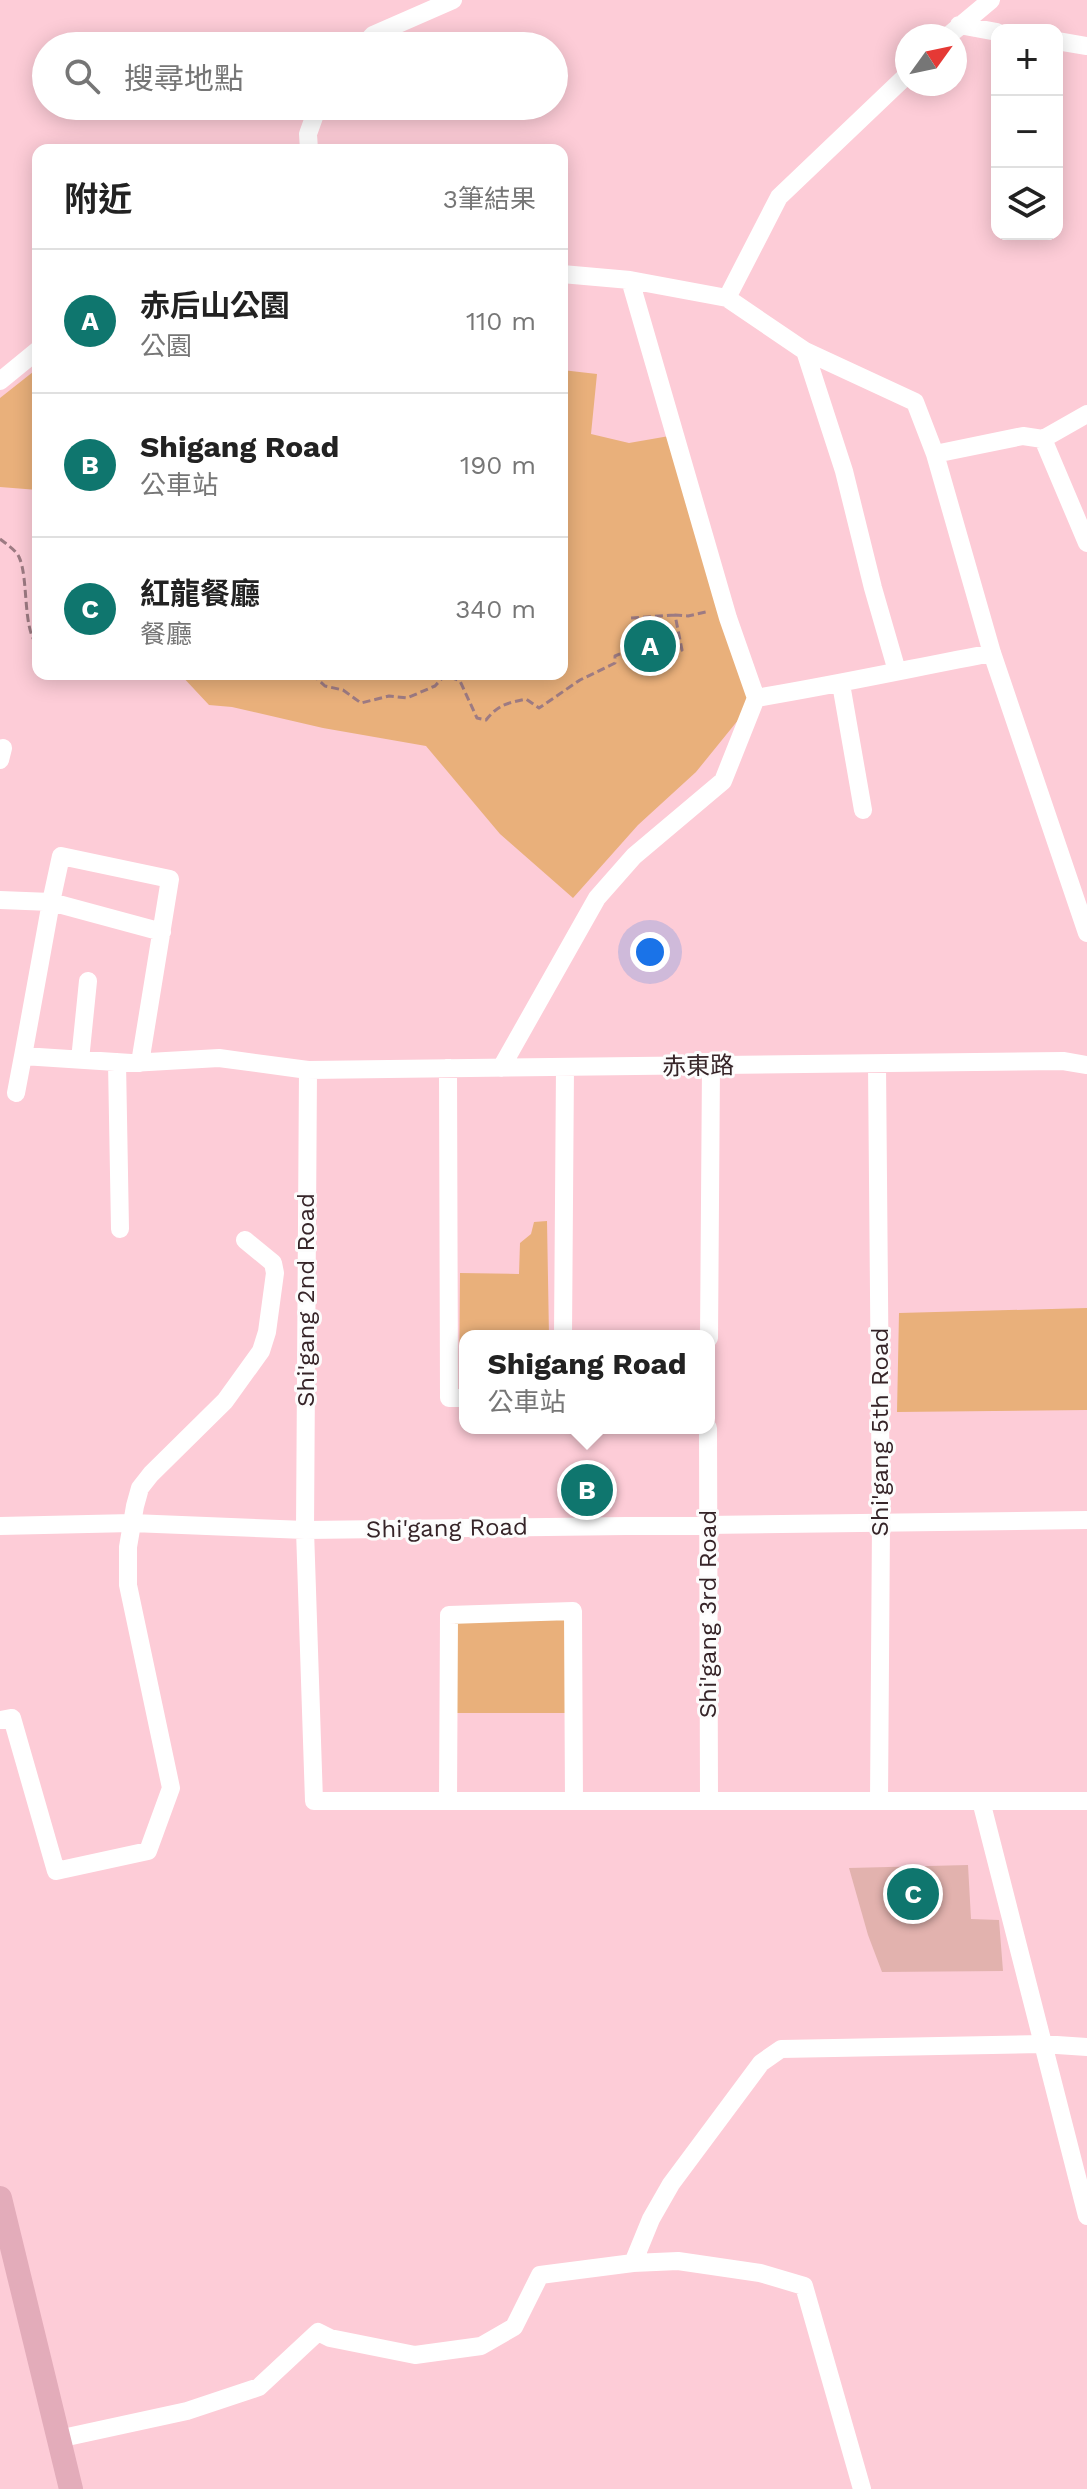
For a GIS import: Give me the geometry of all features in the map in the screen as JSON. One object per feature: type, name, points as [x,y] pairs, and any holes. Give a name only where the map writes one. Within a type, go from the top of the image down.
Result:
[{"type":"main road","points":[[0,2198],[71,2489]]},
{"type":"street","points":[[380,32],[453,0]]},
{"type":"street","points":[[962,24],[991,0]]},
{"type":"street","points":[[967,31],[991,32]]},
{"type":"street","points":[[1063,42],[1087,46]]},
{"type":"street","points":[[727,298],[779,197],[895,86]]},
{"type":"street","points":[[309,144],[308,134],[313,120]]},
{"type":"street","points":[[568,275],[630,280],[727,298],[805,351],[915,402],[935,454],[992,653],[1087,933]]},
{"type":"street","points":[[501,1068],[597,898],[634,856],[723,781],[756,698],[725,607],[630,280]]},
{"type":"street","points":[[805,351],[844,471],[897,671]]},
{"type":"street","points":[[0,381],[32,355]]},
{"type":"street","points":[[935,454],[1023,436],[1043,439],[1087,414]]},
{"type":"street","points":[[1043,439],[1087,543]]},
{"type":"street","points":[[756,698],[992,653]]},
{"type":"street","points":[[841,684],[863,810]]},
{"type":"street","points":[[16,1093],[61,856],[170,879],[140,1063]]},
{"type":"street","points":[[0,900],[51,902],[162,932]]},
{"type":"street","points":[[80,1060],[88,981]]},
{"type":"street","name":"赤東路","points":[[23,1056],[140,1063],[219,1058],[308,1070],[1063,1061],[1087,1065]]},
{"type":"street","points":[[117,1062],[120,1229]]},
{"type":"street","name":"Shi'gang 5th Road","points":[[877,1064],[881,1523],[879,1801]]},
{"type":"street","points":[[709,1330],[711,1065]]},
{"type":"street","points":[[563,1330],[565,1067]]},
{"type":"street","points":[[448,1068],[449,1398],[459,1398]]},
{"type":"street","name":"Shi'gang 2nd Road","points":[[308,1070],[305,1530],[314,1801],[448,1801]]},
{"type":"street","points":[[0,1720],[12,1718],[56,1871],[148,1851],[171,1788],[128,1585],[126,1568],[132,1523],[140,1488],[225,1401],[261,1351],[267,1332],[275,1273],[273,1263],[245,1240]]},
{"type":"street","name":"Shi'gang 3rd Road","points":[[708,1434],[709,1801]]},
{"type":"street","name":"Shi'gang Road","points":[[0,1526],[132,1523],[305,1530],[1087,1520]]},
{"type":"street","points":[[574,1801],[573,1611],[449,1615],[448,1801],[574,1801],[1087,1801]]},
{"type":"street","points":[[981,1801],[1087,2216]]},
{"type":"street","points":[[633,2263],[651,2219],[671,2184],[761,2063],[781,2049],[1042,2044],[1087,2047]]},
{"type":"street","points":[[58,2439],[187,2411],[259,2387],[318,2332],[330,2338],[415,2355],[481,2346],[514,2327],[540,2275],[633,2263],[678,2261],[760,2273],[804,2286],[862,2489]]},
{"type":"path","points":[[0,539],[19,556],[32,636]]},
{"type":"path","points":[[631,618],[688,616],[725,607]]},
{"type":"path","points":[[458,680],[477,718],[486,720],[497,707],[526,699],[539,708],[580,680],[615,663],[615,656],[625,652],[636,659],[682,650],[675,615]]},
{"type":"path","points":[[318,680],[325,686],[343,690],[361,703],[389,696],[407,698],[435,686],[440,680]]},
{"type":"shaded area","points":[[568,371],[597,374],[591,434],[629,443],[675,435],[756,698],[696,772],[638,825],[573,898],[500,834],[426,746],[209,705],[186,680],[568,680]]},
{"type":"shaded area","points":[[32,373],[32,490],[0,487],[0,398]]},
{"type":"shaded area","points":[[547,1221],[549,1330],[460,1330],[460,1273],[519,1274],[520,1243],[531,1234],[534,1222]]},
{"type":"shaded area","points":[[1087,1308],[1087,1410],[897,1412],[899,1313]]},
{"type":"shaded area","points":[[566,1619],[566,1713],[453,1713],[455,1620]]},
{"type":"building","points":[[968,1865],[971,1919],[999,1920],[1003,1971],[882,1972],[849,1868]]},
{"type":"place","name":"赤后山公園","points":[[650,646]]},
{"type":"place","name":"Shigang Road","points":[[587,1490]]},
{"type":"place","name":"紅龍餐廳","points":[[913,1894]]}]
